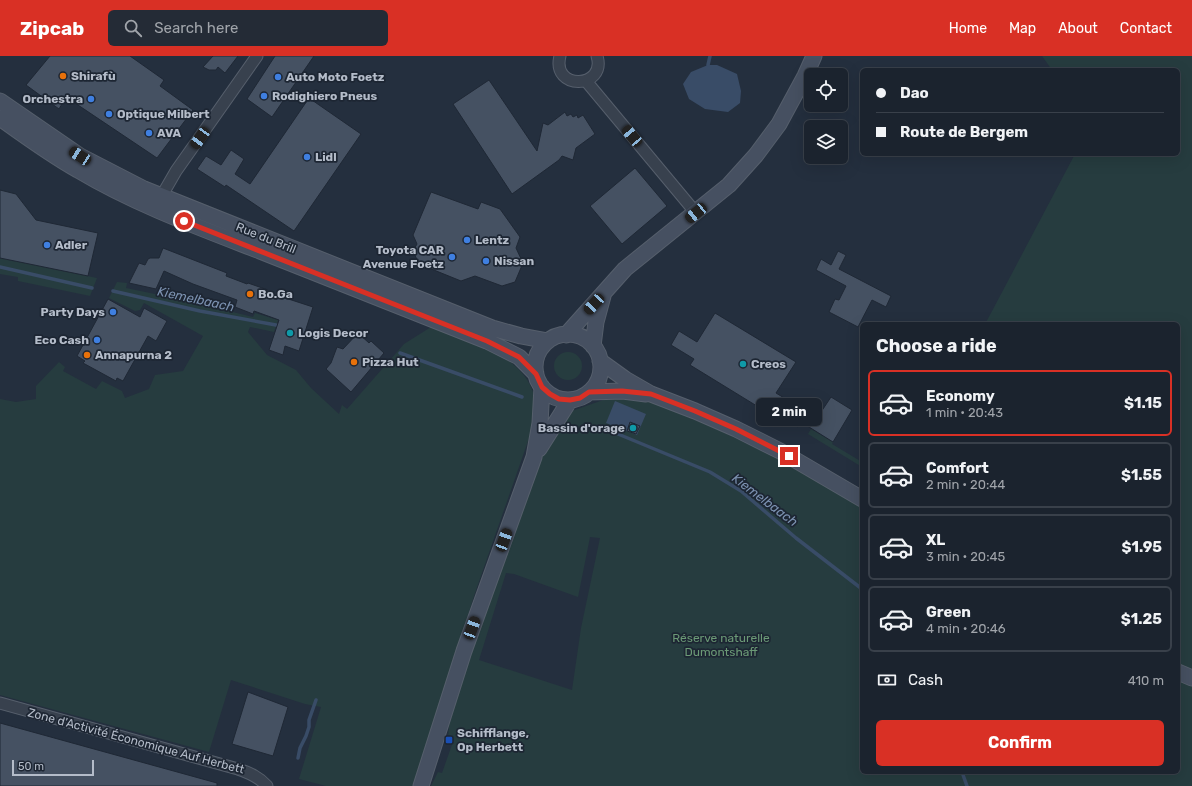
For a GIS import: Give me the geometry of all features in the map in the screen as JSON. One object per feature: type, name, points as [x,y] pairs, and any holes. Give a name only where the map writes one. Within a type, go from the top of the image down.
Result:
[{"type":"main road","points":[[421,786],[476,616],[534,457],[540,423],[539,381],[535,365],[537,356],[548,341],[566,334],[604,294],[625,269],[729,185],[756,155],[778,124],[805,76],[814,56]]},
{"type":"main road","name":"Rue du Brill","points":[[0,101],[80,156],[161,197],[492,328],[521,336],[548,341]]},
{"type":"main road","name":"Rue du Brill","points":[[0,118],[38,145],[114,190],[155,209],[230,240],[487,341],[519,357],[539,381]]},
{"type":"main road","points":[[593,346],[596,322],[604,294]]},
{"type":"main road","points":[[539,381],[550,394],[559,399],[570,400],[580,398],[595,386],[601,370],[600,361],[593,346],[586,340],[566,334]]},
{"type":"main road","points":[[600,361],[625,379],[651,394],[689,408],[736,429],[786,454],[860,498]]},
{"type":"main road","points":[[589,392],[622,391],[651,394]]},
{"type":"main road","points":[[534,457],[570,400]]},
{"type":"main road","points":[[1180,673],[1192,678]]},
{"type":"street","points":[[161,197],[176,171],[257,56]]},
{"type":"street","points":[[560,56],[560,69],[568,79],[580,82],[592,77],[596,71],[599,65],[597,56]]},
{"type":"street","points":[[586,80],[696,213]]},
{"type":"street","name":"Zone d'Activité Économique Auf Herbett","points":[[0,703],[238,769],[261,779],[267,786]]},
{"type":"green space","name":"Réserve naturelle Dumontshaff","points":[[1042,56],[1192,56],[1192,786],[431,786],[438,772],[442,773],[454,739],[448,737],[453,684],[534,457],[569,412],[606,399],[620,398],[646,401],[664,407],[721,431],[771,455],[828,488],[835,483],[860,498],[860,774],[1180,774],[1180,322],[986,322],[1074,156],[1180,156],[1180,68],[1051,68]],"holes":[[[590,537],[600,538],[581,628],[572,690],[479,660],[506,573],[514,574],[578,597]]]},
{"type":"green space","points":[[0,258],[97,278],[90,296],[18,281],[18,277],[0,274]]},
{"type":"green space","points":[[117,282],[127,283],[126,288],[184,300],[253,317],[255,313],[278,320],[274,332],[250,327],[248,332],[267,355],[296,370],[311,388],[339,414],[342,405],[347,409],[404,344],[431,327],[463,338],[496,353],[511,362],[523,374],[531,388],[536,407],[535,421],[475,593],[414,786],[326,786],[299,779],[321,707],[305,704],[231,680],[209,752],[0,695],[0,399],[16,402],[36,399],[36,386],[59,362],[65,367],[63,371],[96,389],[102,381],[122,391],[125,398],[149,389],[155,375],[183,371],[203,336],[144,303],[140,310],[135,311],[109,298]]},
{"type":"green space","points":[[568,352],[578,356],[582,366],[578,376],[568,380],[558,376],[554,366],[558,356]]},
{"type":"green space","points":[[811,429],[833,442],[832,444],[860,461],[860,466],[808,434]]},
{"type":"water","points":[[708,65],[717,65],[737,74],[741,91],[740,103],[728,112],[705,109],[689,99],[683,84],[691,72]]},
{"type":"water","points":[[615,401],[646,414],[637,435],[606,423]]},
{"type":"building","points":[[50,56],[130,56],[164,80],[160,86],[193,110],[157,158],[66,97],[59,109],[26,85]]},
{"type":"building","points":[[213,56],[238,56],[225,73],[218,67],[216,70],[209,70],[203,67]]},
{"type":"building","points":[[275,56],[314,56],[272,117],[247,99]]},
{"type":"building","points":[[489,80],[537,151],[543,123],[548,125],[565,112],[567,116],[571,114],[573,117],[577,115],[578,118],[583,115],[595,134],[576,148],[573,160],[562,156],[559,160],[512,194],[453,104]]},
{"type":"building","name":"Lidl","points":[[309,98],[361,134],[294,231],[226,185],[225,187],[197,169],[206,156],[221,165],[231,150],[244,159],[235,174],[250,184]]},
{"type":"building","points":[[635,168],[667,206],[622,244],[590,206]]},
{"type":"building","name":"Adler","points":[[0,190],[16,194],[36,220],[98,233],[88,276],[0,258]]},
{"type":"building","name":"Lentz","points":[[431,192],[478,209],[481,202],[500,209],[520,237],[516,248],[523,263],[515,282],[502,286],[475,276],[461,281],[419,264],[413,251],[417,244],[413,235]]},
{"type":"building","points":[[163,248],[227,273],[226,276],[268,290],[267,292],[313,307],[299,351],[285,346],[283,355],[269,350],[279,320],[254,311],[253,314],[235,307],[237,300],[193,284],[164,271],[156,289],[129,283],[139,263],[145,265],[150,258],[159,258]]},
{"type":"building","points":[[838,251],[846,255],[839,269],[891,296],[886,307],[872,300],[858,327],[829,312],[835,299],[839,300],[846,286],[816,270],[821,259],[831,265]]},
{"type":"building","points":[[108,299],[140,317],[144,308],[167,321],[156,341],[148,336],[123,381],[117,378],[116,381],[83,363],[85,361],[77,356]]},
{"type":"building","name":"Creos","points":[[715,313],[796,362],[776,393],[817,418],[831,397],[852,410],[833,442],[801,422],[798,427],[767,409],[765,411],[690,365],[694,359],[671,345],[679,331],[697,342]]},
{"type":"building","name":"Pizza Hut","points":[[358,333],[369,343],[371,341],[384,353],[351,392],[326,369],[331,363],[337,347],[343,349]]},
{"type":"building","name":"Bassin d'orage","points":[[630,422],[640,426],[636,434],[627,431]]},
{"type":"building","points":[[248,692],[288,707],[273,756],[232,744]]},
{"type":"building","points":[[0,723],[217,783],[217,786],[0,786]]},
{"type":"waterway","points":[[708,65],[710,56]]},
{"type":"waterway","name":"Kiemelbaach","points":[[0,267],[92,288]]},
{"type":"waterway","name":"Kiemelbaach","points":[[113,291],[200,311],[276,325]]},
{"type":"waterway","name":"Kiemelbaach","points":[[315,336],[323,337]]},
{"type":"waterway","name":"Kiemelbaach","points":[[400,353],[522,397]]},
{"type":"waterway","name":"Kiemelbaach","points":[[601,427],[710,472],[741,491],[796,538],[860,587]]},
{"type":"waterway","points":[[298,758],[300,748],[309,727],[309,720],[316,700]]},
{"type":"waterway","name":"Kiemelbaach","points":[[963,774],[967,786]]},
{"type":"place","name":"Shirafù","points":[[63,76]]},
{"type":"place","name":"Auto Moto Foetz","points":[[278,77]]},
{"type":"place","name":"Rodighiero Pneus","points":[[264,96]]},
{"type":"place","name":"Orchestra","points":[[91,99]]},
{"type":"place","name":"Optique Milbert","points":[[109,114]]},
{"type":"place","name":"AVA","points":[[149,133]]},
{"type":"place","name":"Lidl","points":[[307,157]]},
{"type":"place","name":"Lentz","points":[[467,240]]},
{"type":"place","name":"Adler","points":[[47,245]]},
{"type":"place","name":"Toyota CAR Avenue Foetz","points":[[452,257]]},
{"type":"place","name":"Nissan","points":[[486,261]]},
{"type":"place","name":"Bo.Ga","points":[[250,294]]},
{"type":"place","name":"Party Days","points":[[113,312]]},
{"type":"place","name":"Logis Decor","points":[[290,333]]},
{"type":"place","name":"Eco Cash","points":[[97,340]]},
{"type":"place","name":"Annapurna 2","points":[[87,355]]},
{"type":"place","name":"Pizza Hut","points":[[354,362]]},
{"type":"place","name":"Creos","points":[[743,364]]},
{"type":"place","name":"Bassin d'orage","points":[[633,428]]},
{"type":"place","name":"Schifflange, Op Herbett","points":[[449,740]]},
{"type":"route","points":[[184,221],[487,341],[519,357],[536,374],[542,387],[559,399],[570,400],[580,398],[589,392],[622,391],[651,394],[736,429],[789,456]]}]
